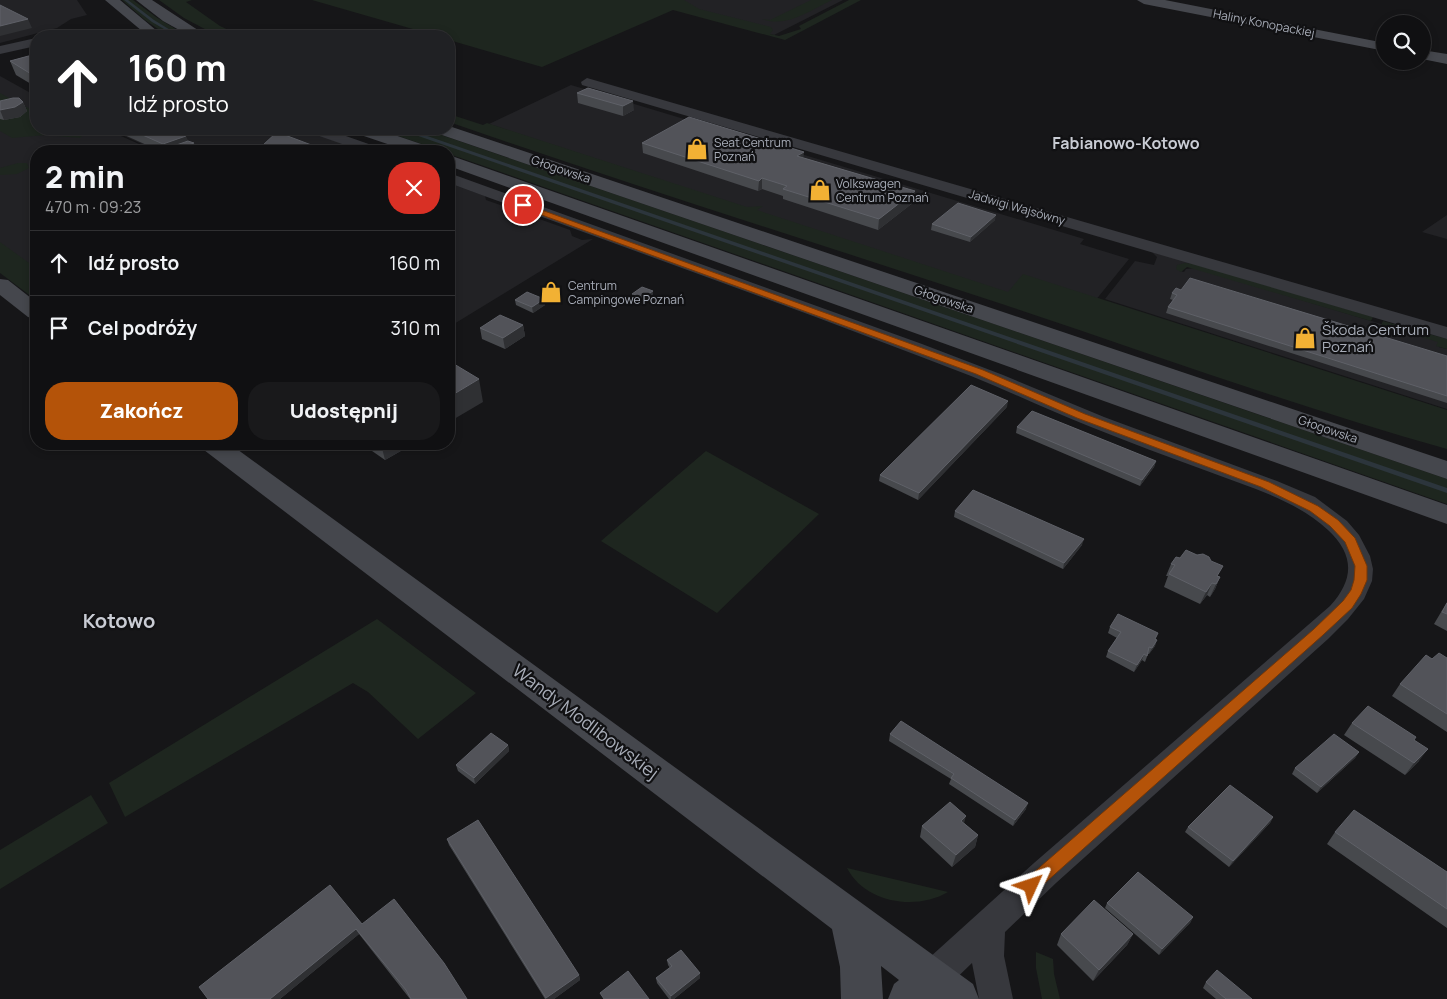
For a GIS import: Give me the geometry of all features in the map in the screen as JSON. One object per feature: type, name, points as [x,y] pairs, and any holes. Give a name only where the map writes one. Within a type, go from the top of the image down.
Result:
[{"type":"main road","points":[[112,0],[149,30]]},
{"type":"main road","points":[[143,0],[164,16],[189,30]]},
{"type":"main road","name":"Haliny Konopackiej","points":[[1144,0],[1376,45]]},
{"type":"main road","points":[[1431,56],[1447,59]]},
{"type":"main road","name":"Głogowska","points":[[455,133],[1447,468]]},
{"type":"main road","points":[[378,135],[407,145]]},
{"type":"main road","name":"Głogowska","points":[[455,162],[1441,513]]},
{"type":"main road","points":[[0,286],[30,308]]},
{"type":"main road","name":"Wandy Modlibowskiej","points":[[221,450],[848,916],[933,992]]},
{"type":"main road","points":[[848,916],[859,947],[863,972],[862,999]]},
{"type":"street","points":[[0,50],[30,43]]},
{"type":"street","name":"Jadwigi Wajsówny","points":[[587,82],[1447,333]]},
{"type":"street","points":[[330,135],[358,145]]},
{"type":"street","points":[[455,180],[979,372],[1084,417],[1278,490],[1297,498],[1327,518],[1350,540],[1361,566],[1359,586],[1347,604],[1319,632],[989,924],[933,992]]},
{"type":"street","points":[[989,924],[987,956],[996,999]]},
{"type":"shaded area","points":[[0,0],[77,0],[87,15],[71,19],[57,28],[49,30],[30,30],[30,35],[0,43]]},
{"type":"shaded area","points":[[122,0],[133,0],[177,30],[159,30]]},
{"type":"shaded area","points":[[159,0],[192,0],[186,2],[228,30],[207,30],[184,18]]},
{"type":"shaded area","points":[[312,0],[684,0],[699,9],[771,27],[773,30],[770,34],[779,36],[801,29],[799,26],[849,0],[861,0],[785,40],[673,10],[542,67],[455,42],[455,30],[416,30]]},
{"type":"shaded area","points":[[636,0],[843,0],[774,35]]},
{"type":"shaded area","points":[[811,0],[832,0],[789,20],[771,21],[762,19],[770,20]]},
{"type":"shaded area","points":[[0,76],[30,93],[30,135],[119,135],[141,145],[30,145],[30,279],[0,257]]},
{"type":"shaded area","points":[[571,85],[1084,239],[1080,244],[1129,259],[1082,317],[489,124]]},
{"type":"shaded area","points":[[0,93],[30,109],[30,135],[46,135],[12,138],[0,131]]},
{"type":"shaded area","points":[[455,116],[483,125],[487,123],[747,207],[763,206],[757,210],[1008,292],[1023,274],[1447,410],[1447,449],[1280,398],[1005,305],[455,124]]},
{"type":"shaded area","points":[[46,135],[82,135],[80,138]]},
{"type":"shaded area","points":[[122,135],[319,135],[346,145],[144,145]]},
{"type":"shaded area","points":[[395,135],[442,135],[1447,479],[1447,504],[455,156],[455,145],[425,145]]},
{"type":"shaded area","points":[[18,163],[27,163],[29,168],[17,174],[0,175],[0,168]]},
{"type":"shaded area","points":[[455,185],[485,196],[486,200],[570,230],[572,236],[582,240],[593,239],[455,323]]},
{"type":"shaded area","points":[[1447,215],[1447,239],[1422,232]]},
{"type":"shaded area","points":[[0,242],[30,264],[30,296],[0,273]]},
{"type":"shaded area","points":[[1152,252],[1196,264],[1184,264],[1180,271],[1184,272],[1186,269],[1195,268],[1441,342],[1439,347],[1447,349],[1447,409],[1105,299],[1135,261],[1154,265],[1157,257]]},
{"type":"shaded area","points":[[1185,263],[1195,264],[1373,317],[1371,321],[1187,267],[1181,272],[1176,269],[1177,265]]},
{"type":"shaded area","points":[[1383,321],[1447,339],[1447,349],[1436,346],[1438,342],[1381,325]]},
{"type":"shaded area","points":[[706,451],[819,514],[717,613],[601,541]]},
{"type":"shaded area","points":[[377,619],[476,693],[418,739],[368,692],[353,683],[125,817],[109,783]]},
{"type":"shaded area","points":[[91,795],[108,823],[0,889],[0,850]]},
{"type":"shaded area","points":[[847,868],[948,892],[935,898],[921,901],[892,900],[878,896],[866,889],[855,880]]},
{"type":"shaded area","points":[[1036,952],[1053,959],[1054,974],[1060,999],[1042,999],[1036,968]]},
{"type":"building","points":[[0,5],[28,19],[0,26]]},
{"type":"building","points":[[30,56],[30,73],[10,61]]},
{"type":"building","points":[[588,88],[633,101],[623,106],[577,93]]},
{"type":"building","points":[[19,98],[23,102],[15,107],[0,110],[0,101]]},
{"type":"building","points":[[689,117],[804,152],[797,156],[915,191],[879,219],[783,189],[787,186],[762,178],[759,181],[642,143]]},
{"type":"building","points":[[143,135],[186,136],[163,144]]},
{"type":"building","points":[[274,135],[285,135],[311,145],[263,145]]},
{"type":"building","points":[[188,141],[194,143],[188,145],[176,145]]},
{"type":"building","points":[[958,203],[996,215],[971,237],[932,224]]},
{"type":"building","name":"Škoda Centrum Poznań","points":[[1190,278],[1447,356],[1447,396],[1168,307],[1177,295],[1172,293],[1176,288],[1181,290]]},
{"type":"building","points":[[642,287],[653,291],[642,298],[632,294]]},
{"type":"building","points":[[527,292],[544,299],[532,307],[515,300]]},
{"type":"building","points":[[500,315],[523,325],[503,338],[480,328]]},
{"type":"building","points":[[455,365],[479,379],[455,393]]},
{"type":"building","points":[[971,385],[1008,401],[919,493],[880,475]]},
{"type":"building","points":[[1032,411],[1156,461],[1142,480],[1017,427]]},
{"type":"building","points":[[973,490],[1084,539],[1064,563],[955,511]]},
{"type":"building","points":[[1186,550],[1197,555],[1203,554],[1209,557],[1211,561],[1223,566],[1217,576],[1220,577],[1216,584],[1212,583],[1206,592],[1169,574],[1175,565],[1171,564],[1176,557],[1180,558]]},
{"type":"building","points":[[1447,603],[1447,614],[1442,612]]},
{"type":"building","points":[[1118,614],[1158,633],[1155,639],[1157,640],[1152,648],[1149,647],[1147,656],[1144,654],[1137,665],[1108,651],[1121,632],[1110,627]]},
{"type":"building","points":[[1439,653],[1447,658],[1447,714],[1400,684],[1426,655],[1432,659]]},
{"type":"building","points":[[1368,706],[1416,737],[1414,740],[1428,749],[1414,763],[1352,723]]},
{"type":"building","points":[[901,721],[1028,803],[1015,820],[951,778],[954,774],[890,734]]},
{"type":"building","points":[[491,733],[508,745],[474,778],[456,765]]},
{"type":"building","points":[[1334,734],[1359,752],[1321,787],[1295,768]]},
{"type":"building","points":[[1230,785],[1273,817],[1233,861],[1188,827]]},
{"type":"building","points":[[950,802],[966,816],[961,821],[978,835],[956,855],[922,826]]},
{"type":"building","points":[[1354,810],[1447,872],[1447,909],[1335,832]]},
{"type":"building","points":[[478,820],[579,975],[546,998],[447,839]]},
{"type":"building","points":[[1138,872],[1193,917],[1162,949],[1107,903]]},
{"type":"building","points":[[330,885],[362,924],[394,899],[444,963],[467,999],[411,999],[406,990],[356,929],[270,999],[208,999],[199,987]]},
{"type":"building","points":[[1094,900],[1133,934],[1099,970],[1061,934]]},
{"type":"building","points":[[681,950],[700,973],[671,996],[656,978],[672,966],[667,960]]},
{"type":"building","points":[[1217,970],[1252,999],[1226,999],[1206,982]]},
{"type":"building","points":[[628,971],[649,999],[604,999],[600,993]]},
{"type":"waterway","points":[[126,0],[168,30]]},
{"type":"waterway","points":[[420,135],[449,145]]},
{"type":"waterway","points":[[455,147],[1447,491]]},
{"type":"place","name":"Seat Centrum Poznań","points":[[697,149]]},
{"type":"place","name":"Volkswagen Centrum Poznań","points":[[820,190]]},
{"type":"place","name":"Centrum Campingowe Poznań","points":[[551,292]]},
{"type":"place","name":"Škoda Centrum Poznań","points":[[1305,338]]},
{"type":"district","name":"Fabianowo-Kotowo","points":[[1126,143]]},
{"type":"district","name":"Kotowo","points":[[119,620]]},
{"type":"route","points":[[523,205],[979,372],[1068,411],[1265,484],[1297,498],[1314,509],[1334,523],[1350,540],[1359,558],[1361,580],[1357,591],[1347,604],[1319,632],[1031,886]]}]
